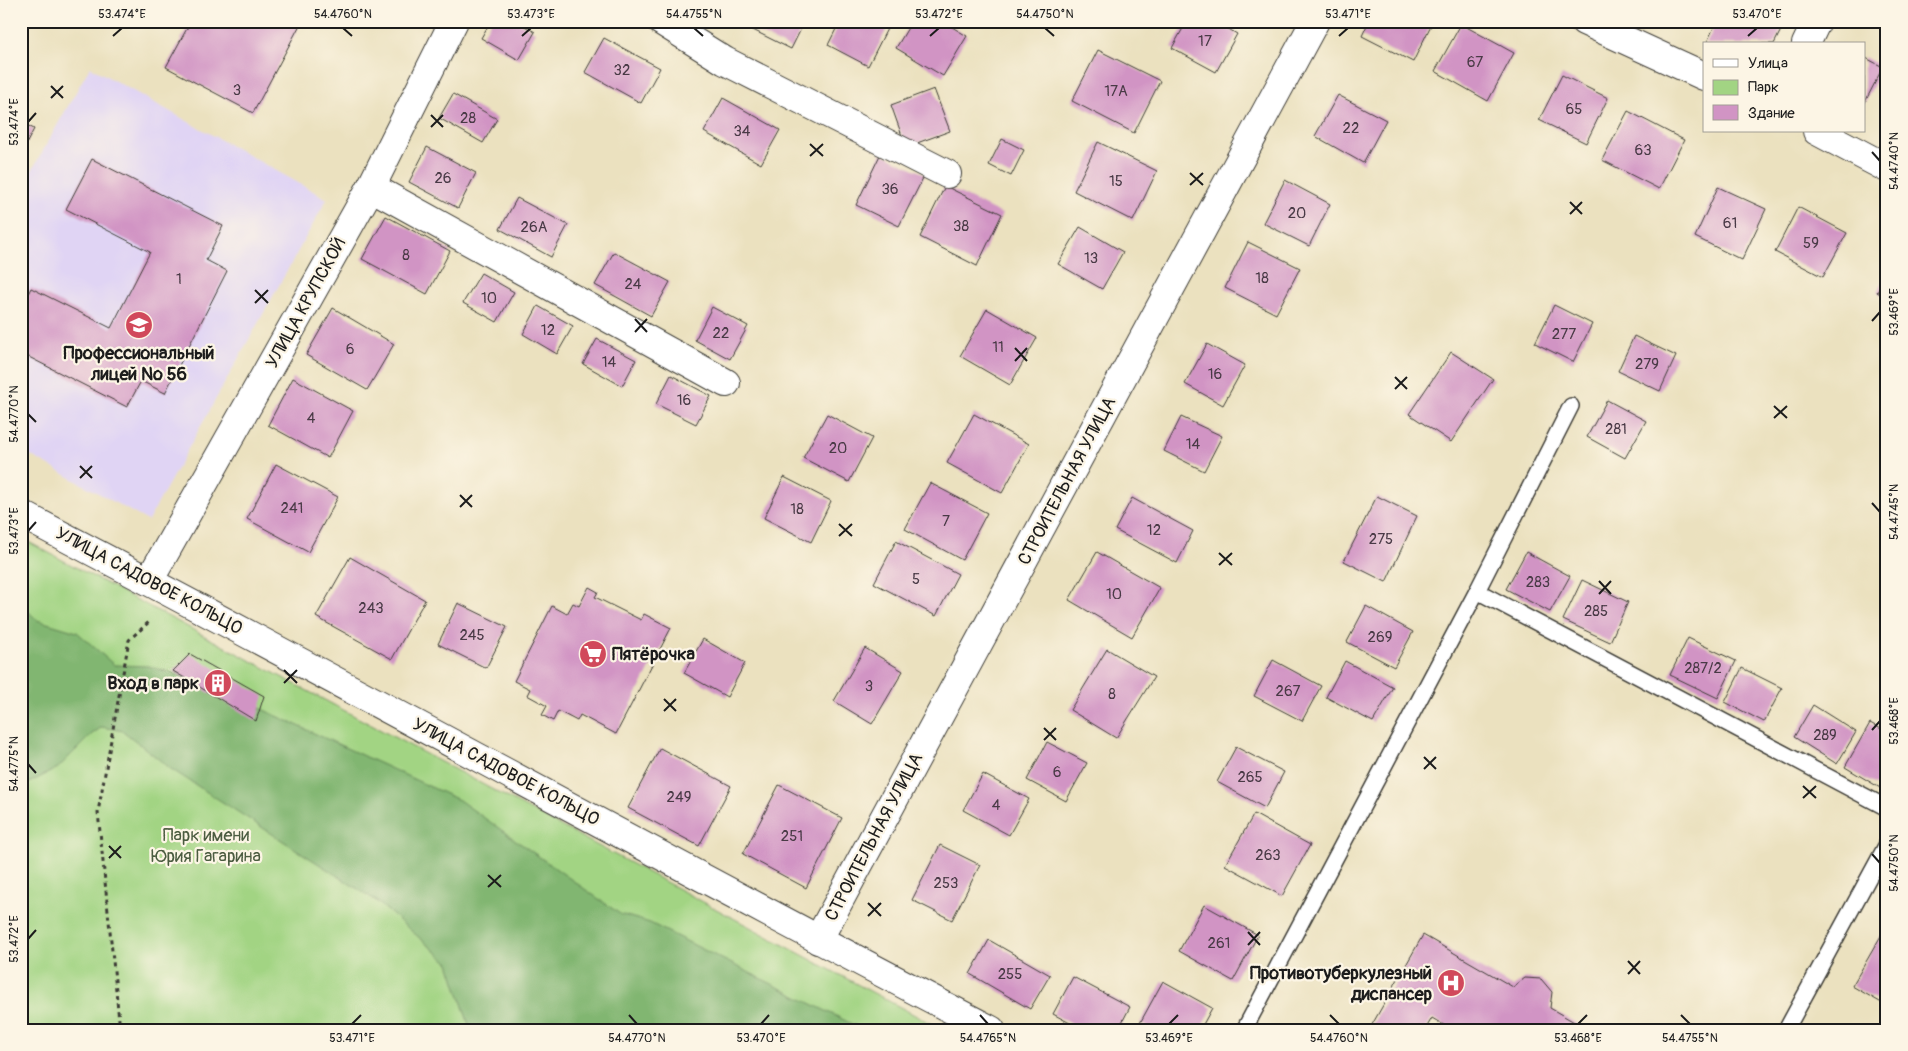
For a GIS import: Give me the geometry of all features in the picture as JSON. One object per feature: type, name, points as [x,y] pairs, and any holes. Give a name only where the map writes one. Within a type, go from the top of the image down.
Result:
[{"type":"street","name":"УЛИЦА КРУПСКОЙ","points":[[149,581],[371,187],[454,21]]},
{"type":"street","points":[[661,21],[724,61],[947,174]]},
{"type":"street","name":"СТРОИТЕЛЬНАЯ УЛИЦА","points":[[818,940],[1315,21]]},
{"type":"street","points":[[1584,21],[1703,76]]},
{"type":"street","points":[[1807,42],[1817,21]]},
{"type":"street","points":[[1819,132],[1887,168]]},
{"type":"street","points":[[371,187],[726,382]]},
{"type":"street","name":"УЛИЦА САДОВОЕ КОЛЬЦО","points":[[21,514],[818,940],[991,1030]]},
{"type":"lane","points":[[1244,1030],[1477,592],[1571,406]]},
{"type":"lane","points":[[1477,592],[1887,808]]},
{"type":"lane","points":[[1786,1030],[1887,844]]},
{"type":"path","points":[[120,1030],[98,812],[129,640],[149,622]]},
{"type":"shaded area","name":"Профессиональный лицей № 56","points":[[90,67],[327,199],[148,521],[21,450],[21,190]]},
{"type":"green space","name":"Парк имени Юрия Гагарина","points":[[21,538],[943,1030],[21,1030]]},
{"type":"green space","points":[[21,604],[37,620],[77,632],[114,665],[148,666],[201,681],[459,800],[620,914],[650,923],[864,1030],[467,1030],[469,1025],[449,963],[375,900],[171,769],[123,731],[102,727],[92,734],[58,768],[21,787]]},
{"type":"building","points":[[191,21],[302,21],[253,113],[166,67]]},
{"type":"building","points":[[491,21],[516,21],[535,32],[519,60],[481,38]]},
{"type":"building","points":[[755,21],[805,21],[791,49],[751,29]]},
{"type":"building","points":[[840,21],[891,21],[868,66],[828,45]]},
{"type":"building","points":[[912,21],[942,21],[967,36],[943,76],[896,48]]},
{"type":"building","points":[[1187,21],[1215,21],[1237,34],[1216,72],[1172,48]]},
{"type":"building","points":[[1369,21],[1433,21],[1413,62],[1362,36]]},
{"type":"building","points":[[1717,21],[1778,21],[1784,24],[1775,42],[1707,42]]},
{"type":"building","points":[[1461,24],[1514,53],[1488,101],[1435,71]]},
{"type":"building","points":[[604,38],[660,68],[641,103],[585,72]]},
{"type":"building","points":[[1098,50],[1160,81],[1134,133],[1072,101]]},
{"type":"building","points":[[1866,58],[1883,67],[1866,100]]},
{"type":"building","points":[[1562,75],[1608,98],[1586,143],[1539,120]]},
{"type":"building","points":[[934,89],[950,131],[906,147],[891,105]]},
{"type":"building","points":[[453,94],[497,119],[483,143],[439,118]]},
{"type":"building","points":[[1338,95],[1386,120],[1363,163],[1315,136]]},
{"type":"building","points":[[723,98],[780,130],[761,164],[704,132]]},
{"type":"building","points":[[1628,111],[1684,140],[1659,189],[1602,160]]},
{"type":"building","points":[[21,122],[34,129],[21,154]]},
{"type":"building","points":[[1002,139],[1024,150],[1011,176],[989,165]]},
{"type":"building","points":[[1098,142],[1157,171],[1133,221],[1074,191]]},
{"type":"building","points":[[427,147],[476,173],[458,208],[409,182]]},
{"type":"building","points":[[881,153],[925,174],[899,226],[856,205]]},
{"type":"building","points":[[92,159],[223,226],[206,260],[227,271],[165,393],[141,381],[127,407],[21,353],[21,307],[31,288],[111,328],[150,252],[66,209]]},
{"type":"building","points":[[1285,180],[1330,204],[1309,246],[1263,223]]},
{"type":"building","points":[[945,186],[1002,214],[977,266],[920,237]]},
{"type":"building","points":[[1718,187],[1766,209],[1742,260],[1695,237]]},
{"type":"building","points":[[517,198],[568,225],[551,257],[500,229]]},
{"type":"building","points":[[1798,207],[1847,233],[1823,277],[1775,252]]},
{"type":"building","points":[[386,216],[450,251],[427,294],[362,259]]},
{"type":"building","points":[[1080,227],[1123,252],[1102,289],[1058,264]]},
{"type":"building","points":[[1248,242],[1300,268],[1276,314],[1225,288]]},
{"type":"building","points":[[614,252],[670,282],[651,316],[595,285]]},
{"type":"building","points":[[481,273],[514,292],[497,322],[463,303]]},
{"type":"building","points":[[1887,276],[1887,298],[1877,292]]},
{"type":"building","points":[[1554,305],[1592,324],[1573,362],[1535,343]]},
{"type":"building","points":[[538,306],[573,326],[557,354],[523,334]]},
{"type":"building","points":[[712,307],[748,326],[730,359],[695,340]]},
{"type":"building","points":[[333,308],[394,344],[367,390],[306,355]]},
{"type":"building","points":[[987,309],[1037,338],[1010,385],[960,356]]},
{"type":"building","points":[[1634,336],[1676,356],[1660,391],[1618,371]]},
{"type":"building","points":[[597,339],[636,360],[622,386],[583,364]]},
{"type":"building","points":[[1207,344],[1245,365],[1223,405],[1185,384]]},
{"type":"building","points":[[1451,352],[1493,379],[1451,442],[1409,414]]},
{"type":"building","points":[[671,375],[711,396],[696,424],[656,404]]},
{"type":"building","points":[[293,378],[353,411],[328,458],[268,425]]},
{"type":"building","points":[[1607,400],[1646,421],[1625,458],[1587,437]]},
{"type":"building","points":[[827,414],[872,438],[849,482],[803,458]]},
{"type":"building","points":[[974,414],[1029,444],[1002,493],[947,463]]},
{"type":"building","points":[[1181,417],[1222,436],[1204,471],[1164,451]]},
{"type":"building","points":[[276,464],[338,497],[308,552],[247,519]]},
{"type":"building","points":[[784,477],[831,501],[811,542],[764,518]]},
{"type":"building","points":[[930,483],[987,513],[962,560],[905,529]]},
{"type":"building","points":[[1377,496],[1417,516],[1386,582],[1344,561]]},
{"type":"building","points":[[1132,498],[1193,531],[1177,563],[1115,530]]},
{"type":"building","points":[[896,541],[958,574],[936,616],[874,583]]},
{"type":"building","points":[[1097,552],[1160,588],[1132,637],[1069,600]]},
{"type":"building","points":[[1526,552],[1570,576],[1550,612],[1506,589]]},
{"type":"building","points":[[350,557],[425,600],[392,659],[316,617]]},
{"type":"building","points":[[1582,580],[1628,602],[1610,642],[1563,620]]},
{"type":"building","points":[[1887,581],[1887,592],[1882,589]]},
{"type":"building","name":"Пятёрочка","points":[[589,587],[598,592],[595,597],[641,620],[644,614],[671,628],[616,734],[580,715],[577,721],[558,711],[553,721],[542,715],[547,706],[527,695],[530,689],[514,681],[552,606],[567,614],[573,603],[579,606]]},
{"type":"building","points":[[458,603],[507,627],[486,668],[438,644]]},
{"type":"building","points":[[1366,606],[1413,632],[1394,667],[1347,642]]},
{"type":"building","points":[[1688,638],[1736,661],[1718,698],[1670,675]]},
{"type":"building","points":[[703,639],[745,663],[727,697],[684,673]]},
{"type":"building","points":[[865,648],[903,671],[872,724],[834,701]]},
{"type":"building","points":[[1107,649],[1154,677],[1116,738],[1070,710]]},
{"type":"building","name":"Вход в парк","points":[[190,654],[264,696],[256,721],[173,671]]},
{"type":"building","points":[[1273,660],[1321,686],[1302,721],[1254,696]]},
{"type":"building","points":[[1345,661],[1393,687],[1373,722],[1326,697]]},
{"type":"building","points":[[1742,668],[1782,688],[1764,722],[1725,702]]},
{"type":"building","points":[[1813,705],[1856,732],[1837,764],[1794,737]]},
{"type":"building","points":[[1870,723],[1887,732],[1887,792],[1845,767]]},
{"type":"building","points":[[1047,742],[1087,763],[1066,801],[1027,780]]},
{"type":"building","points":[[1236,747],[1284,772],[1265,808],[1217,782]]},
{"type":"building","points":[[660,748],[731,786],[699,846],[628,808]]},
{"type":"building","points":[[983,774],[1029,799],[1009,835],[963,810]]},
{"type":"building","points":[[779,785],[842,818],[806,888],[743,854]]},
{"type":"building","points":[[1254,814],[1310,845],[1282,896],[1225,865]]},
{"type":"building","points":[[940,845],[980,865],[952,920],[912,900]]},
{"type":"building","points":[[1204,905],[1258,935],[1233,981],[1179,951]]},
{"type":"building","points":[[1882,934],[1887,936],[1887,1006],[1852,986]]},
{"type":"building","name":"Противотуберкулезный диспансер","points":[[1423,935],[1513,987],[1525,978],[1541,979],[1552,992],[1550,1008],[1588,1030],[1452,1030],[1432,1018],[1425,1030],[1369,1030]]},
{"type":"building","points":[[989,940],[1050,975],[1030,1009],[970,974]]},
{"type":"building","points":[[1073,977],[1130,1007],[1118,1030],[1083,1030],[1053,1014]]},
{"type":"building","points":[[1163,981],[1212,1008],[1200,1030],[1152,1030],[1140,1023]]},
{"type":"place","name":"Профессиональный лицей № 56","points":[[139,325]]},
{"type":"place","name":"Пятёрочка","points":[[593,654]]},
{"type":"place","name":"Вход в парк","points":[[218,683]]},
{"type":"place","name":"Противотуберкулезный диспансер","points":[[1451,983]]}]
